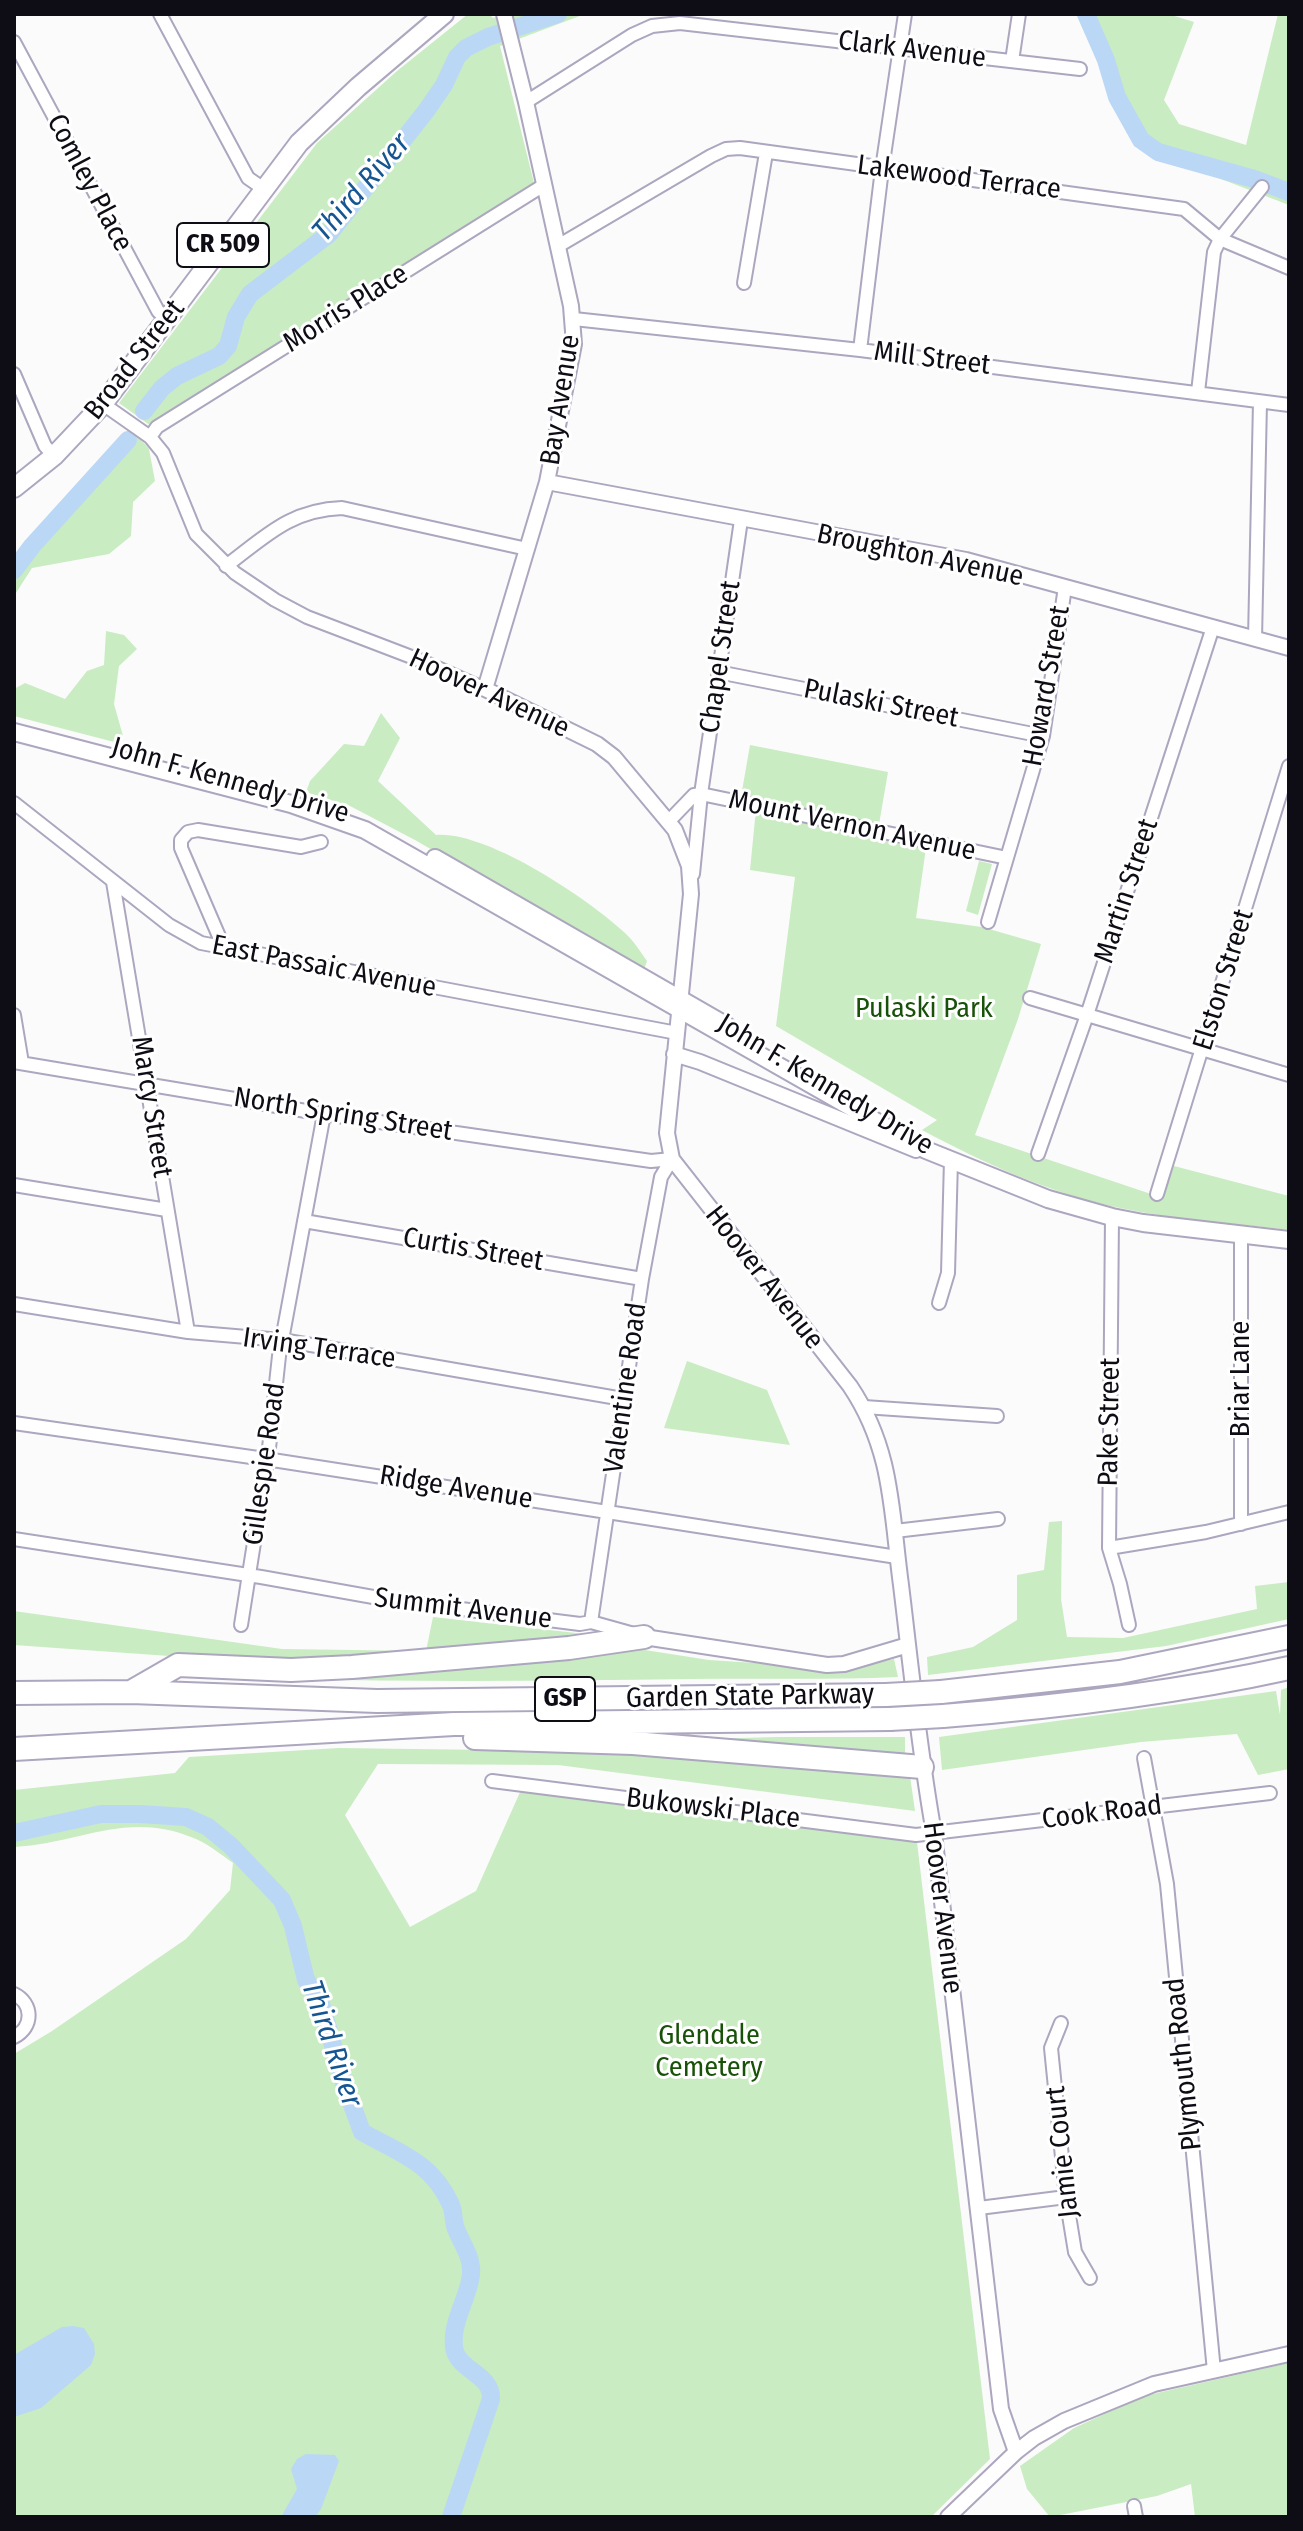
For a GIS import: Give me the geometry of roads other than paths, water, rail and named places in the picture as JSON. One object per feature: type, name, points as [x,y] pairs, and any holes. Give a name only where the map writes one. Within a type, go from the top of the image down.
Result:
[{"type":"highway","points":[[131,1692],[178,1665],[291,1670],[352,1667],[569,1648],[644,1637]]},
{"type":"highway","name":"Garden State Parkway","points":[[14,1693],[131,1692],[377,1701],[886,1695],[1120,1672],[1289,1637]]},
{"type":"highway","name":"Garden State Parkway","points":[[14,1749],[454,1724],[943,1716],[1113,1699],[1289,1668]]},
{"type":"highway","points":[[306,1733],[594,1740],[922,1767]]},
{"type":"main road","name":"Broad Street","points":[[14,488],[54,456],[103,404],[264,189],[316,126],[444,14]]},
{"type":"main road","name":"John F. Kennedy Drive","points":[[14,722],[343,811],[396,836],[907,1141],[951,1160]]},
{"type":"main road","name":"John F. Kennedy Drive","points":[[14,732],[339,819],[680,1005]]},
{"type":"main road","points":[[951,1160],[1048,1199],[1112,1217],[1289,1240]]},
{"type":"street","points":[[160,14],[248,178],[264,189]]},
{"type":"street","points":[[860,350],[905,14]]},
{"type":"street","points":[[1012,61],[1019,14]]},
{"type":"street","name":"Bay Avenue","points":[[485,689],[547,482],[572,359],[574,319],[504,17]]},
{"type":"street","name":"Clark Avenue","points":[[526,102],[632,35],[652,26],[680,23],[1080,69]]},
{"type":"street","name":"Comley Place","points":[[14,42],[158,311],[168,321]]},
{"type":"street","name":"Lakewood Terrace","points":[[558,246],[726,149],[740,148],[1184,209],[1220,239],[1289,268]]},
{"type":"street","points":[[744,283],[766,153]]},
{"type":"street","name":"Morris Place","points":[[150,437],[157,427],[544,185]]},
{"type":"street","points":[[1198,392],[1214,252],[1220,239],[1262,187]]},
{"type":"street","name":"Mill Street","points":[[574,319],[860,350],[1289,405]]},
{"type":"street","points":[[14,374],[45,446],[54,456]]},
{"type":"street","points":[[1255,639],[1260,402]]},
{"type":"street","name":"Hoover Avenue","points":[[103,404],[150,437],[163,453],[196,534],[226,566],[275,600],[307,617],[485,689],[606,750],[669,821],[685,853],[691,894],[667,1133],[672,1159],[864,1407],[876,1431],[886,1464],[922,1767],[934,1833],[1001,2409],[1016,2452]]},
{"type":"street","name":"Broughton Avenue","points":[[547,482],[966,560],[1289,648]]},
{"type":"street","points":[[226,566],[289,518],[326,508],[342,508],[527,549]]},
{"type":"street","name":"Chapel Street","points":[[701,794],[741,520]]},
{"type":"street","name":"Howard Street","points":[[988,922],[1043,736],[1065,587]]},
{"type":"street","name":"Martin Street","points":[[1038,1154],[1087,1015],[1213,627]]},
{"type":"street","name":"Pulaski Street","points":[[718,672],[1043,736]]},
{"type":"street","name":"Elston Street","points":[[1157,1194],[1289,766]]},
{"type":"street","points":[[669,821],[690,799],[701,794]]},
{"type":"street","name":"Mount Vernon Avenue","points":[[691,894],[701,794],[1007,858]]},
{"type":"street","name":"East Passaic Avenue","points":[[14,803],[184,936],[224,948],[677,1033]]},
{"type":"street","points":[[224,948],[181,848],[181,840],[188,832],[198,830],[301,847],[321,842]]},
{"type":"street","name":"Marcy Street","points":[[113,882],[188,1332]]},
{"type":"street","points":[[1030,998],[1289,1075]]},
{"type":"street","points":[[14,1015],[18,1063]]},
{"type":"street","points":[[674,1054],[904,1146],[951,1160],[948,1273],[939,1303]]},
{"type":"street","name":"North Spring Street","points":[[18,1063],[324,1114],[651,1161],[672,1159]]},
{"type":"street","name":"Gillespie Road","points":[[241,1625],[282,1340],[324,1114]]},
{"type":"street","name":"Valentine Road","points":[[591,1622],[642,1279],[661,1177],[672,1159]]},
{"type":"street","points":[[14,1185],[167,1210]]},
{"type":"street","name":"Pake Street","points":[[1112,1217],[1109,1548],[1129,1625]]},
{"type":"street","name":"Curtis Street","points":[[304,1221],[642,1279]]},
{"type":"street","name":"Briar Lane","points":[[1241,1234],[1241,1524]]},
{"type":"street","name":"Irving Terrace","points":[[14,1304],[188,1332],[282,1340],[623,1399]]},
{"type":"street","points":[[864,1407],[997,1416]]},
{"type":"street","name":"Ridge Avenue","points":[[14,1423],[897,1557]]},
{"type":"street","points":[[1109,1548],[1206,1532],[1289,1512]]},
{"type":"street","points":[[895,1531],[998,1519]]},
{"type":"street","name":"Summit Avenue","points":[[14,1539],[390,1600],[580,1624],[591,1622],[644,1637],[827,1665],[844,1664],[908,1645]]},
{"type":"street","name":"Plymouth Road","points":[[1144,1758],[1167,1884],[1214,2371]]},
{"type":"street","name":"Bukowski Place","points":[[492,1781],[894,1833],[934,1833]]},
{"type":"street","name":"Cook Road","points":[[934,1833],[1270,1793]]},
{"type":"street","points":[[14,1994],[24,2000],[29,2008],[29,2017],[25,2027],[14,2037]]},
{"type":"street","name":"Jamie Court","points":[[1061,2023],[1051,2048],[1066,2197],[1075,2252],[1090,2278]]},
{"type":"street","points":[[979,2208],[1066,2197]]},
{"type":"street","points":[[948,2517],[1016,2452],[1050,2428],[1154,2384],[1289,2354]]},
{"type":"water","points":[[62,2327],[84,2328],[94,2344],[95,2354],[91,2365],[41,2408],[14,2417],[14,2355]]},
{"type":"water","points":[[306,2454],[335,2455],[339,2461],[321,2509],[315,2517],[281,2517],[297,2489],[291,2469],[297,2459]]},
{"type":"waterway","name":"Third River","points":[[144,411],[162,388],[177,376],[219,356],[228,346],[236,317],[250,294],[329,234],[426,111],[444,85],[457,57],[466,48],[488,37],[558,14]]},
{"type":"waterway","name":"Third River","points":[[1086,14],[1106,60],[1117,97],[1141,140],[1158,152],[1289,192]]},
{"type":"waterway","name":"Third River","points":[[14,570],[128,440]]},
{"type":"waterway","name":"Third River","points":[[14,1833],[101,1814],[186,1817],[208,1827],[231,1846],[282,1900],[293,1926],[306,1980],[319,1997],[362,2132],[413,2160],[434,2178],[451,2205],[456,2229],[470,2263],[471,2275],[455,2329],[454,2347],[461,2362],[486,2383],[491,2399],[451,2517]]},
{"type":"park label","name":"Pulaski Park","points":[[924,1009]]},
{"type":"park label","name":"Glendale Cemetery","points":[[709,2052]]}]
